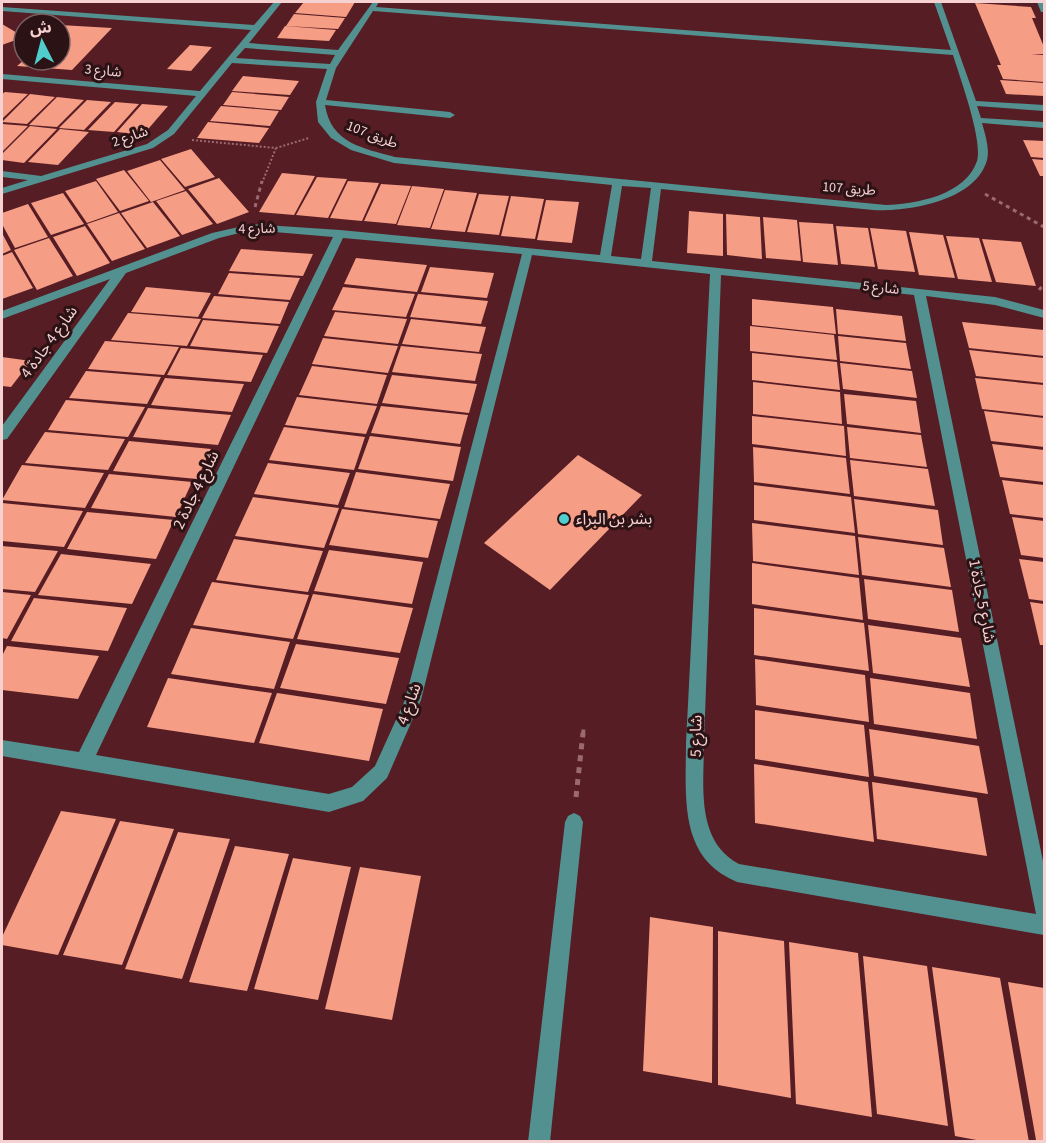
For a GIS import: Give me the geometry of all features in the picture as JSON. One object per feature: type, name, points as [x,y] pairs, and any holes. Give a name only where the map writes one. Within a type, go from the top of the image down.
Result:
[{"type":"street","name":"شارع 2","points":[[2,191],[150,146],[165,137],[278,2]]},
{"type":"street","name":"طريق 107","points":[[320,102],[323,120],[334,136],[364,151],[394,160],[848,205],[898,207],[944,197],[970,179],[982,160],[983,141],[938,2]]},
{"type":"street","points":[[1040,2],[1044,10]]},
{"type":"street","points":[[450,115],[320,102],[332,67],[374,5],[955,53]]},
{"type":"street","points":[[2,9],[256,28]]},
{"type":"street","points":[[243,45],[342,52]]},
{"type":"street","points":[[230,60],[332,67]]},
{"type":"street","name":"شارع 3","points":[[2,76],[203,94]]},
{"type":"street","points":[[971,103],[1044,108]]},
{"type":"street","points":[[977,120],[1044,125]]},
{"type":"street","points":[[2,174],[42,178]]},
{"type":"street","points":[[605,259],[617,183]]},
{"type":"street","points":[[646,263],[656,186]]},
{"type":"street","name":"شارع 4","points":[[2,315],[216,235],[252,227],[340,233],[646,263]]},
{"type":"street","name":"شارع 4 جادة 2","points":[[84,761],[340,233]]},
{"type":"street","name":"شارع 4","points":[[2,748],[329,803],[357,795],[381,772],[413,700],[528,251]]},
{"type":"street","name":"شارع 5","points":[[646,263],[995,301],[1025,307],[1044,314]]},
{"type":"street","name":"شارع 4 جادة 4","points":[[2,435],[123,269]]},
{"type":"street","name":"شارع 5","points":[[716,272],[694,743],[697,818],[703,843],[718,862],[737,873],[1044,925]]},
{"type":"street","name":"شارع 5 جادة 1","points":[[919,292],[1044,910]]},
{"type":"street","points":[[539,1142],[574,822]]},
{"type":"path","points":[[165,137],[276,148],[330,131]]},
{"type":"path","points":[[252,227],[257,195],[276,148]]},
{"type":"path","points":[[965,182],[1044,227]]},
{"type":"path","points":[[574,822],[584,726]]},
{"type":"building","points":[[304,2],[355,2],[346,17],[295,13]]},
{"type":"building","points":[[975,3],[1031,7],[1036,18],[1032,18],[1044,47],[1044,54],[1031,54],[1044,55],[1044,82],[1003,79],[997,65],[1001,65]]},
{"type":"building","points":[[294,14],[345,18],[338,29],[286,26]]},
{"type":"building","points":[[2,24],[12,30],[12,41],[2,45]]},
{"type":"building","points":[[72,26],[112,28],[72,70]]},
{"type":"building","points":[[285,26],[336,30],[329,41],[277,38]]},
{"type":"building","points":[[190,45],[212,47],[191,71],[167,69]]},
{"type":"building","points":[[243,76],[299,81],[290,95],[232,91]]},
{"type":"building","points":[[1000,80],[1044,83],[1044,96],[1006,94]]},
{"type":"building","points":[[5,92],[28,94],[2,119],[2,94]]},
{"type":"building","points":[[232,92],[289,97],[281,110],[223,105]]},
{"type":"building","points":[[30,94],[55,97],[27,124],[2,122]]},
{"type":"building","points":[[57,97],[84,100],[57,127],[29,125]]},
{"type":"building","points":[[87,100],[111,102],[84,130],[59,128]]},
{"type":"building","points":[[115,102],[139,104],[114,132],[88,130]]},
{"type":"building","points":[[142,104],[168,106],[143,135],[117,132]]},
{"type":"building","points":[[221,106],[279,111],[270,126],[210,121]]},
{"type":"building","points":[[208,122],[269,128],[259,143],[197,138]]},
{"type":"building","points":[[2,124],[28,126],[2,152]]},
{"type":"building","points":[[30,126],[57,129],[24,163],[2,160],[2,154]]},
{"type":"building","points":[[60,129],[89,132],[58,165],[28,162]]},
{"type":"building","points":[[1023,140],[1044,141],[1044,158],[1031,157]]},
{"type":"building","points":[[191,149],[215,177],[185,187],[161,159]]},
{"type":"building","points":[[1032,159],[1044,160],[1044,176],[1040,176]]},
{"type":"building","points":[[160,160],[185,190],[151,202],[127,171]]},
{"type":"building","points":[[124,170],[149,201],[120,211],[96,179]]},
{"type":"building","points":[[282,173],[315,176],[294,215],[259,212]]},
{"type":"building","points":[[317,177],[347,179],[328,218],[296,215]]},
{"type":"building","points":[[219,178],[249,212],[217,224],[188,189]]},
{"type":"building","points":[[96,181],[118,212],[87,223],[65,191]]},
{"type":"building","points":[[348,181],[379,183],[362,221],[330,218]]},
{"type":"building","points":[[381,184],[411,186],[396,224],[364,221]]},
{"type":"building","points":[[412,186],[444,189],[430,228],[397,225]]},
{"type":"building","points":[[445,190],[477,193],[465,232],[431,229]]},
{"type":"building","points":[[186,191],[213,224],[182,235],[156,201]]},
{"type":"building","points":[[63,193],[84,224],[51,235],[31,203]]},
{"type":"building","points":[[479,194],[509,196],[499,235],[467,232]]},
{"type":"building","points":[[511,196],[544,199],[535,239],[501,236]]},
{"type":"building","points":[[546,200],[579,202],[572,243],[537,240]]},
{"type":"building","points":[[153,202],[180,236],[147,248],[121,213]]},
{"type":"building","points":[[28,204],[48,237],[15,248],[2,224],[2,213]]},
{"type":"building","points":[[689,211],[723,214],[723,256],[687,253]]},
{"type":"building","points":[[119,213],[145,249],[112,261],[87,224]]},
{"type":"building","points":[[726,214],[760,217],[762,259],[727,255]]},
{"type":"building","points":[[763,217],[797,220],[801,261],[766,258]]},
{"type":"building","points":[[799,222],[833,224],[838,265],[803,262]]},
{"type":"building","points":[[85,226],[110,263],[77,276],[53,237]]},
{"type":"building","points":[[836,226],[868,228],[875,267],[841,264]]},
{"type":"building","points":[[870,228],[906,231],[915,272],[878,269]]},
{"type":"building","points":[[909,232],[943,235],[955,278],[919,275]]},
{"type":"building","points":[[2,233],[11,250],[2,254]]},
{"type":"building","points":[[946,236],[979,238],[992,282],[958,279]]},
{"type":"building","points":[[49,238],[73,276],[37,290],[14,250]]},
{"type":"building","points":[[982,239],[1021,242],[1036,286],[996,282]]},
{"type":"building","points":[[241,249],[313,254],[303,276],[229,271]]},
{"type":"building","points":[[12,252],[33,288],[2,299],[2,256]]},
{"type":"building","points":[[356,258],[427,265],[417,292],[344,284]]},
{"type":"building","points":[[430,267],[494,273],[487,298],[421,292]]},
{"type":"building","points":[[229,273],[300,278],[290,300],[218,294]]},
{"type":"building","points":[[146,287],[211,293],[198,317],[131,312]]},
{"type":"building","points":[[343,287],[415,294],[406,317],[332,310]]},
{"type":"building","points":[[418,294],[488,301],[481,324],[410,317]]},
{"type":"building","points":[[214,296],[289,302],[280,324],[202,318]]},
{"type":"building","points":[[752,299],[833,307],[836,334],[752,325]]},
{"type":"building","points":[[836,309],[902,316],[906,341],[838,334]]},
{"type":"building","points":[[335,312],[407,319],[398,344],[324,336]]},
{"type":"building","points":[[128,313],[201,319],[187,346],[111,340]]},
{"type":"building","points":[[411,319],[486,327],[479,352],[402,344]]},
{"type":"building","points":[[203,320],[279,326],[267,353],[190,346]]},
{"type":"building","points":[[962,322],[1044,330],[1044,356],[969,348]]},
{"type":"building","points":[[750,326],[834,335],[837,360],[750,351]]},
{"type":"building","points":[[838,336],[906,343],[911,369],[840,361]]},
{"type":"building","points":[[323,338],[398,346],[388,373],[312,364]]},
{"type":"building","points":[[105,341],[179,347],[164,375],[88,369]]},
{"type":"building","points":[[401,346],[482,354],[475,381],[392,372]]},
{"type":"building","points":[[181,348],[263,355],[251,382],[167,375]]},
{"type":"building","points":[[969,350],[1044,358],[1044,383],[976,376]]},
{"type":"building","points":[[752,353],[837,362],[840,390],[752,380]]},
{"type":"building","points":[[2,357],[31,361],[11,387],[2,386]]},
{"type":"building","points":[[840,363],[912,371],[917,398],[843,389]]},
{"type":"building","points":[[312,366],[387,375],[377,404],[299,395]]},
{"type":"building","points":[[86,371],[161,377],[147,404],[69,398]]},
{"type":"building","points":[[392,375],[477,384],[469,413],[382,403]]},
{"type":"building","points":[[165,378],[244,384],[232,412],[151,405]]},
{"type":"building","points":[[975,378],[1044,385],[1044,416],[982,409]]},
{"type":"building","points":[[753,382],[840,392],[842,424],[753,414]]},
{"type":"building","points":[[844,394],[916,401],[921,433],[847,424]]},
{"type":"building","points":[[297,397],[377,406],[366,434],[285,425]]},
{"type":"building","points":[[66,400],[145,407],[128,437],[48,430]]},
{"type":"building","points":[[381,406],[468,415],[460,444],[371,433]]},
{"type":"building","points":[[148,408],[231,415],[218,445],[133,437]]},
{"type":"building","points":[[984,411],[1044,418],[1044,447],[991,441]]},
{"type":"building","points":[[752,416],[844,426],[846,456],[752,444]]},
{"type":"building","points":[[284,427],[365,437],[354,470],[269,460]]},
{"type":"building","points":[[847,427],[921,435],[927,467],[850,458]]},
{"type":"building","points":[[45,432],[125,439],[108,470],[25,463]]},
{"type":"building","points":[[370,436],[461,447],[453,481],[358,469]]},
{"type":"building","points":[[129,441],[211,449],[197,479],[113,471]]},
{"type":"building","points":[[992,444],[1044,450],[1044,482],[1000,477]]},
{"type":"building","points":[[753,447],[846,458],[850,494],[754,482]]},
{"type":"building","name":"بشر بن البراء","points":[[578,455],[642,495],[550,590],[484,543]]},
{"type":"building","points":[[850,460],[928,469],[935,506],[854,496]]},
{"type":"building","points":[[268,463],[350,473],[338,505],[254,494]]},
{"type":"building","points":[[22,465],[104,473],[85,508],[2,500]]},
{"type":"building","points":[[356,472],[450,484],[440,519],[344,507]]},
{"type":"building","points":[[109,474],[192,482],[176,517],[91,508]]},
{"type":"building","points":[[1002,480],[1044,485],[1044,518],[1010,514]]},
{"type":"building","points":[[754,485],[851,497],[855,533],[754,520]]},
{"type":"building","points":[[253,497],[339,508],[324,548],[235,536]]},
{"type":"building","points":[[854,499],[938,510],[943,545],[858,534]]},
{"type":"building","points":[[2,503],[83,511],[64,547],[2,541]]},
{"type":"building","points":[[342,509],[438,521],[428,558],[329,545]]},
{"type":"building","points":[[87,512],[174,520],[156,559],[67,549]]},
{"type":"building","points":[[1012,517],[1044,521],[1044,558],[1021,555]]},
{"type":"building","points":[[752,523],[855,536],[859,575],[753,561]]},
{"type":"building","points":[[858,537],[944,548],[951,587],[862,575]]},
{"type":"building","points":[[234,539],[323,551],[308,592],[216,580]]},
{"type":"building","points":[[2,546],[58,551],[35,592],[2,589]]},
{"type":"building","points":[[329,550],[423,562],[412,604],[314,591]]},
{"type":"building","points":[[61,554],[151,564],[132,604],[38,595]]},
{"type":"building","points":[[1019,559],[1044,562],[1044,601],[1029,599]]},
{"type":"building","points":[[752,563],[859,578],[863,620],[752,604]]},
{"type":"building","points":[[864,579],[952,590],[959,632],[868,619]]},
{"type":"building","points":[[212,582],[309,595],[293,639],[193,625]]},
{"type":"building","points":[[2,592],[31,595],[7,639],[2,638]]},
{"type":"building","points":[[313,594],[413,608],[400,653],[297,639]]},
{"type":"building","points":[[34,598],[127,608],[108,651],[11,641]]},
{"type":"building","points":[[1030,602],[1044,604],[1044,645],[1040,645]]},
{"type":"building","points":[[754,608],[864,623],[869,671],[754,655]]},
{"type":"building","points":[[868,625],[961,638],[970,687],[873,673]]},
{"type":"building","points":[[191,628],[290,642],[274,689],[171,674]]},
{"type":"building","points":[[296,644],[399,658],[386,704],[280,688]]},
{"type":"building","points":[[7,646],[99,656],[78,699],[2,690],[2,656]]},
{"type":"building","points":[[755,659],[865,675],[869,722],[756,705]]},
{"type":"building","points":[[168,678],[272,693],[254,743],[147,727]]},
{"type":"building","points":[[870,678],[970,693],[977,739],[874,724]]},
{"type":"building","points":[[277,693],[383,709],[369,761],[259,743]]},
{"type":"building","points":[[755,710],[864,725],[869,777],[755,759]]},
{"type":"building","points":[[869,729],[979,746],[988,794],[874,776]]},
{"type":"building","points":[[754,764],[868,782],[874,842],[755,823]]},
{"type":"building","points":[[872,782],[977,798],[987,856],[877,839]]},
{"type":"building","points":[[61,811],[116,819],[58,955],[2,945],[2,937]]},
{"type":"building","points":[[120,821],[174,829],[122,965],[63,955]]},
{"type":"building","points":[[178,832],[230,839],[182,979],[125,969]]},
{"type":"building","points":[[235,846],[289,854],[247,991],[189,982]]},
{"type":"building","points":[[293,858],[351,867],[318,1000],[254,989]]},
{"type":"building","points":[[360,867],[421,876],[392,1020],[325,1009]]},
{"type":"building","points":[[650,917],[713,927],[712,1083],[643,1071]]},
{"type":"building","points":[[718,931],[784,941],[791,1098],[718,1085]]},
{"type":"building","points":[[789,942],[858,953],[872,1117],[796,1104]]},
{"type":"building","points":[[863,956],[927,966],[948,1126],[877,1114]]},
{"type":"building","points":[[932,967],[1000,978],[1029,1142],[987,1142],[955,1136]]},
{"type":"building","points":[[1008,982],[1044,988],[1044,1142],[1036,1140]]},
{"type":"place","name":"بشر بن البراء","points":[[564,519]]}]
